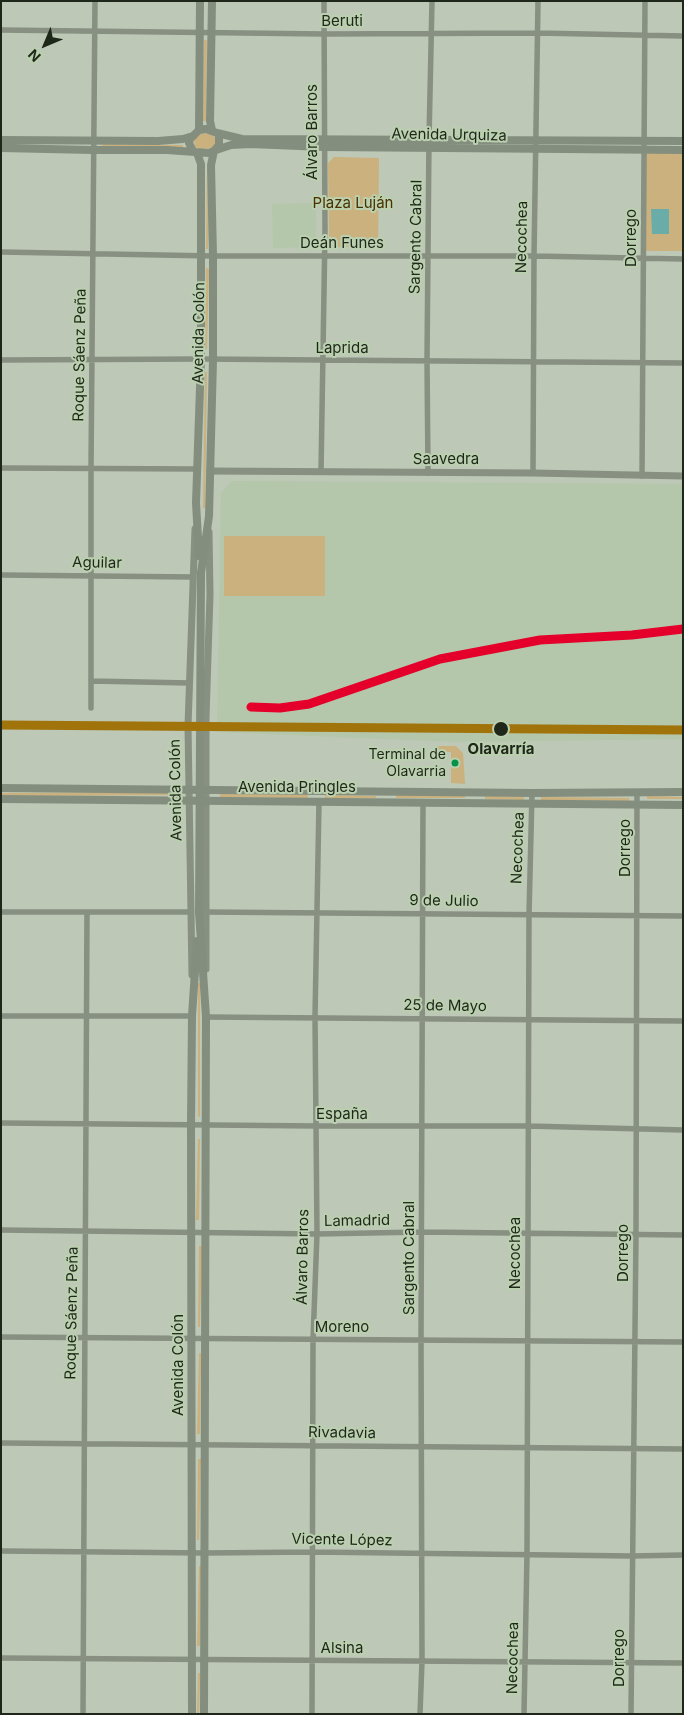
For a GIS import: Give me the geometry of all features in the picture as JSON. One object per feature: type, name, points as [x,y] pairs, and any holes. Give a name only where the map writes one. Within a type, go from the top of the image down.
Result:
[{"type":"main road","points":[[195,152],[189,143],[199,130],[200,1]]},
{"type":"main road","points":[[1,148],[209,153],[215,150],[220,142],[210,121],[212,1]]},
{"type":"main road","points":[[199,130],[214,131]]},
{"type":"main road","name":"Avenida Urquiza","points":[[214,131],[242,139],[536,141],[644,146],[683,150]]},
{"type":"main road","points":[[1,140],[158,141],[184,139],[193,136]]},
{"type":"main road","name":"Avenida Urquiza","points":[[215,150],[231,145],[250,144],[324,148],[536,150],[644,146],[683,142]]},
{"type":"main road","name":"Avenida Colón","points":[[201,573],[209,516],[213,360],[211,165],[215,150]]},
{"type":"main road","name":"Avenida Colón","points":[[192,1714],[191,1124],[192,1016],[198,912],[201,573],[196,503],[201,359],[201,164],[195,152]]},
{"type":"main road","name":"Avenida Pringles","points":[[1,788],[532,793],[683,792]]},
{"type":"main road","name":"Avenida Pringles","points":[[1,799],[683,805]]},
{"type":"main road","name":"Avenida Colón","points":[[198,912],[206,1017],[204,1714]]},
{"type":"street","name":"Roque Sáenz Peña","points":[[91,708],[93,150],[96,1]]},
{"type":"street","name":"Álvaro Barros","points":[[321,472],[325,256],[324,1]]},
{"type":"street","name":"Sargento Cabral","points":[[428,473],[427,360],[432,1]]},
{"type":"street","name":"Necochea","points":[[533,473],[532,363],[538,1]]},
{"type":"street","name":"Dorrego","points":[[642,476],[645,1]]},
{"type":"street","name":"Beruti","points":[[1,30],[324,34],[538,33],[683,36]]},
{"type":"street","name":"Deán Funes","points":[[1,252],[213,256],[428,255],[683,259]]},
{"type":"street","name":"Laprida","points":[[1,360],[201,359],[683,363]]},
{"type":"street","points":[[1,468],[197,469]]},
{"type":"street","name":"Saavedra","points":[[210,471],[683,476]]},
{"type":"street","name":"Avenida Colón","points":[[196,503],[188,726],[190,800],[198,912]]},
{"type":"street","name":"Avenida Colón","points":[[198,912],[207,800],[206,709],[210,594],[209,516]]},
{"type":"street","name":"Aguilar","points":[[1,574],[192,577]]},
{"type":"street","points":[[91,682],[190,682]]},
{"type":"street","name":"Dorrego","points":[[631,1714],[636,1234],[637,792]]},
{"type":"street","name":"Necochea","points":[[524,1714],[527,1554],[529,915],[532,793]]},
{"type":"street","name":"Álvaro Barros","points":[[312,1714],[313,1340],[317,1234],[315,1017],[320,802]]},
{"type":"street","name":"Sargento Cabral","points":[[420,1714],[422,1661],[423,802]]},
{"type":"street","name":"9 de Julio","points":[[1,912],[683,916]]},
{"type":"street","name":"Roque Sáenz Peña","points":[[83,1714],[87,913]]},
{"type":"street","points":[[1,1016],[192,1016]]},
{"type":"street","name":"25 de Mayo","points":[[206,1017],[683,1021]]},
{"type":"street","name":"España","points":[[1,1123],[528,1126],[683,1130]]},
{"type":"street","name":"Lamadrid","points":[[1,1230],[317,1234],[422,1232],[683,1235]]},
{"type":"street","name":"Moreno","points":[[1,1337],[683,1342]]},
{"type":"street","name":"Rivadavia","points":[[1,1443],[683,1448]]},
{"type":"street","name":"Vicente López","points":[[1,1551],[683,1555]]},
{"type":"street","name":"Alsina","points":[[1,1658],[683,1663]]},
{"type":"shaded area","points":[[316,203],[316,247],[273,248],[272,204]]},
{"type":"shaded area","points":[[232,481],[683,484],[683,739],[458,742],[217,732],[221,493]]},
{"type":"green space","points":[[204,40],[207,40],[206,121],[203,121]]},
{"type":"green space","points":[[200,133],[210,134],[215,138],[216,144],[212,148],[201,149],[195,147],[194,139]]},
{"type":"green space","points":[[102,144],[183,145],[183,147],[102,146]]},
{"type":"green space","points":[[643,153],[683,153],[683,251],[643,251]]},
{"type":"green space","name":"Plaza Luján","points":[[334,157],[379,158],[378,246],[334,247],[329,242],[328,163]]},
{"type":"green space","points":[[207,168],[210,168],[208,249],[206,249]]},
{"type":"green space","points":[[206,268],[209,269],[207,349],[205,349]]},
{"type":"green space","points":[[205,372],[207,372],[205,508],[203,508]]},
{"type":"green space","points":[[224,536],[325,536],[325,596],[224,596]]},
{"type":"green space","points":[[437,746],[456,746],[463,753],[465,784],[451,783],[451,752],[437,752]]},
{"type":"green space","points":[[179,792],[179,795],[1,796],[1,793]]},
{"type":"green space","points":[[220,794],[308,795],[308,798],[220,797]]},
{"type":"green space","points":[[325,795],[376,796],[376,798],[325,798]]},
{"type":"green space","points":[[396,795],[465,795],[465,798],[396,798]]},
{"type":"green space","points":[[485,796],[524,797],[524,800],[485,799]]},
{"type":"green space","points":[[647,796],[683,797],[683,799],[647,799]]},
{"type":"green space","points":[[541,797],[629,798],[629,801],[541,800]]},
{"type":"green space","points":[[198,983],[200,983],[200,1117],[198,1116]]},
{"type":"green space","points":[[198,1139],[200,1139],[199,1220],[196,1220]]},
{"type":"green space","points":[[199,1246],[202,1246],[200,1327],[198,1327]]},
{"type":"green space","points":[[199,1353],[201,1353],[200,1434],[197,1434]]},
{"type":"green space","points":[[198,1459],[201,1459],[199,1540],[197,1540]]},
{"type":"green space","points":[[199,1566],[201,1566],[200,1646],[197,1646]]},
{"type":"green space","points":[[198,1673],[200,1673],[199,1714],[197,1714]]},
{"type":"water","points":[[651,209],[669,209],[669,234],[652,234]]},
{"type":"transit line","points":[[251,707],[280,708],[309,704],[440,659],[540,640],[632,635],[683,629]]},
{"type":"transit line","points":[[1,725],[683,730]]},
{"type":"place","name":"Olavarría","points":[[501,729]]},
{"type":"place","name":"Terminal de Olavarria","points":[[455,763]]}]
